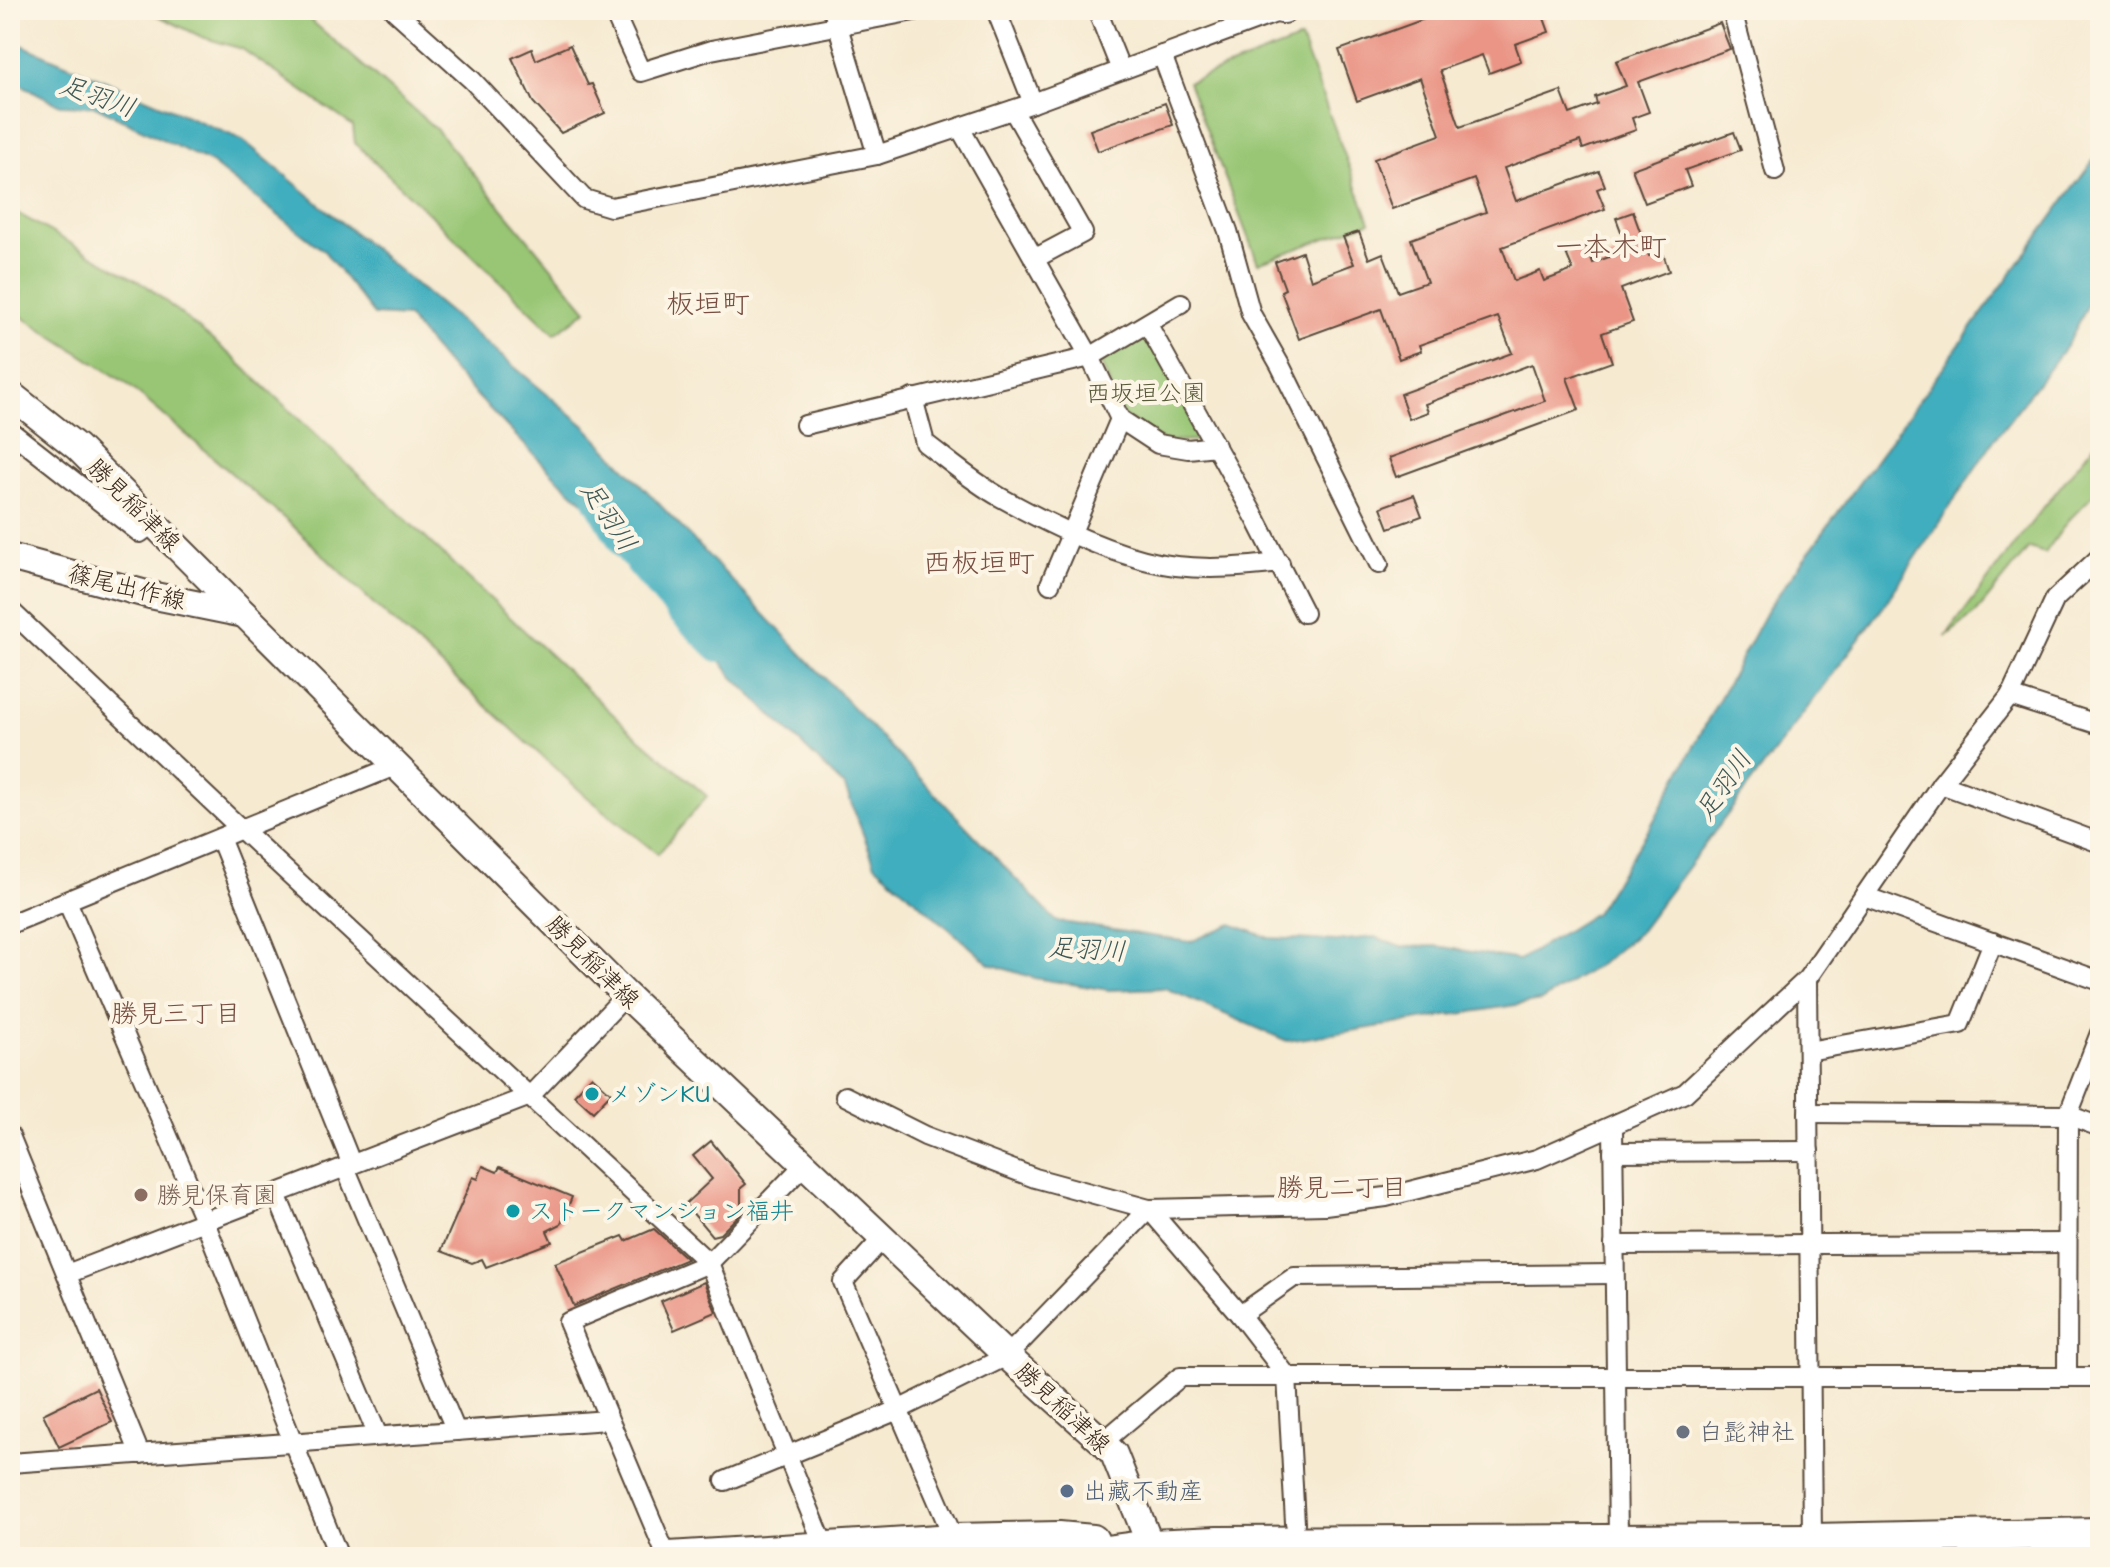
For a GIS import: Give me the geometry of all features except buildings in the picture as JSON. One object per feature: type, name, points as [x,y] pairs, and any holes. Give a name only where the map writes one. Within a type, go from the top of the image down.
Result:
[{"type":"main road","name":"勝見稲津線","points":[[10,394],[77,447],[626,995],[882,1239],[1103,1442],[1114,1454],[1152,1551]]},
{"type":"main road","name":"篠尾出作線","points":[[10,557],[150,595],[244,614]]},
{"type":"main road","points":[[1061,1557],[1152,1551],[1618,1540],[1812,1539],[1975,1546],[2100,1533]]},
{"type":"main road","points":[[668,1557],[954,1539],[1059,1537],[1152,1551]]},
{"type":"street","points":[[394,10],[472,80],[584,199],[611,207],[877,155],[1033,103],[1282,10]]},
{"type":"street","points":[[613,10],[641,72],[836,17],[919,10]]},
{"type":"street","points":[[996,10],[1033,103]]},
{"type":"street","points":[[1097,10],[1121,70]]},
{"type":"street","points":[[1732,10],[1775,171]]},
{"type":"street","points":[[836,17],[877,155]]},
{"type":"street","points":[[1162,55],[1228,231],[1251,314],[1280,365],[1379,564]]},
{"type":"street","points":[[1013,110],[1083,233],[1034,259]]},
{"type":"street","points":[[960,128],[1090,357],[1120,419],[1158,444],[1188,449],[1216,446]]},
{"type":"street","points":[[805,425],[1090,357],[1181,303]]},
{"type":"street","points":[[1148,325],[1280,563],[1304,613]]},
{"type":"street","points":[[913,398],[925,443],[998,496],[1070,531],[1133,557],[1176,566],[1232,568],[1280,563]]},
{"type":"street","points":[[1050,584],[1120,419]]},
{"type":"street","points":[[10,431],[140,533],[153,523]]},
{"type":"street","points":[[845,1096],[925,1136],[1035,1178],[1149,1209],[1325,1205],[1386,1197],[1537,1159],[1613,1127],[1685,1093],[1807,979],[1941,784],[2010,696],[2055,599],[2100,557]]},
{"type":"street","points":[[10,610],[709,1263],[825,1548]]},
{"type":"street","points":[[2010,696],[2100,725]]},
{"type":"street","points":[[10,924],[395,766]]},
{"type":"street","points":[[1941,784],[2100,843]]},
{"type":"street","points":[[220,838],[456,1431]]},
{"type":"street","points":[[1864,896],[2100,981]]},
{"type":"street","points":[[67,901],[205,1222],[339,1557]]},
{"type":"street","points":[[1808,1051],[1960,1024],[1993,942]]},
{"type":"street","points":[[1807,979],[1812,1539]]},
{"type":"street","points":[[67,1274],[530,1096],[626,995]]},
{"type":"street","points":[[2067,1377],[2068,1115],[2100,1033]]},
{"type":"street","points":[[1808,1113],[2068,1115],[2100,1127]]},
{"type":"street","points":[[1613,1127],[1618,1540]]},
{"type":"street","points":[[10,1136],[140,1454]]},
{"type":"street","points":[[1613,1152],[1809,1151]]},
{"type":"street","points":[[668,1557],[568,1322],[709,1263],[805,1164]]},
{"type":"street","points":[[276,1194],[378,1436]]},
{"type":"street","points":[[1149,1209],[1240,1315],[1287,1376],[1295,1523]]},
{"type":"street","points":[[725,1481],[898,1410],[1007,1356],[1149,1209]]},
{"type":"street","points":[[882,1239],[843,1282],[954,1539]]},
{"type":"street","points":[[1614,1245],[2067,1243]]},
{"type":"street","points":[[1240,1315],[1294,1277],[1614,1274]]},
{"type":"street","points":[[1103,1442],[1180,1377],[2100,1377]]},
{"type":"street","points":[[10,1463],[608,1420]]},
{"type":"green space","points":[[146,10],[299,10],[436,129],[587,310],[555,334],[355,143],[353,126],[242,49],[202,37]]},
{"type":"green space","points":[[1301,39],[1370,222],[1258,263],[1188,82]]},
{"type":"green space","points":[[10,209],[147,286],[234,358],[631,731],[707,796],[658,854],[586,796],[377,607],[293,526],[126,383],[10,309]]},
{"type":"green space","name":"西坂垣公園","points":[[1147,331],[1207,440],[1163,441],[1123,416],[1098,356]]},
{"type":"green space","points":[[2100,437],[2100,488],[2068,521],[2045,553],[2029,548],[1976,613],[1945,637],[2020,537]]},
{"type":"water","points":[[10,40],[243,140],[585,426],[1056,921],[1190,942],[1232,924],[1269,938],[1336,941],[1375,937],[1401,947],[1437,946],[1519,960],[1595,913],[1651,826],[1767,610],[2100,151],[2100,271],[2085,311],[2067,345],[1994,440],[1881,610],[1639,932],[1603,962],[1541,1001],[1287,1041],[1165,988],[1109,990],[1034,978],[990,964],[875,865],[845,787],[732,676],[644,556],[557,478],[452,370],[407,317],[374,315],[324,251],[211,163],[95,106],[60,105],[10,79]]},
{"type":"waterway","name":"足羽川","points":[[598,497],[625,543],[683,611],[719,646]]},
{"type":"place","name":"メゾンKU","points":[[592,1094]]},
{"type":"place","name":"勝見保育園","points":[[141,1195]]},
{"type":"place","name":"ストークマンション福井","points":[[513,1211]]},
{"type":"place","name":"白髭神社","points":[[1683,1432]]},
{"type":"place","name":"出藏不動産","points":[[1067,1491]]},
{"type":"district","name":"一本木町","points":[[1611,246]]},
{"type":"district","name":"板垣町","points":[[708,303]]},
{"type":"district","name":"西板垣町","points":[[979,562]]},
{"type":"district","name":"勝見三丁目","points":[[176,1013]]},
{"type":"district","name":"勝見二丁目","points":[[1342,1187]]}]
